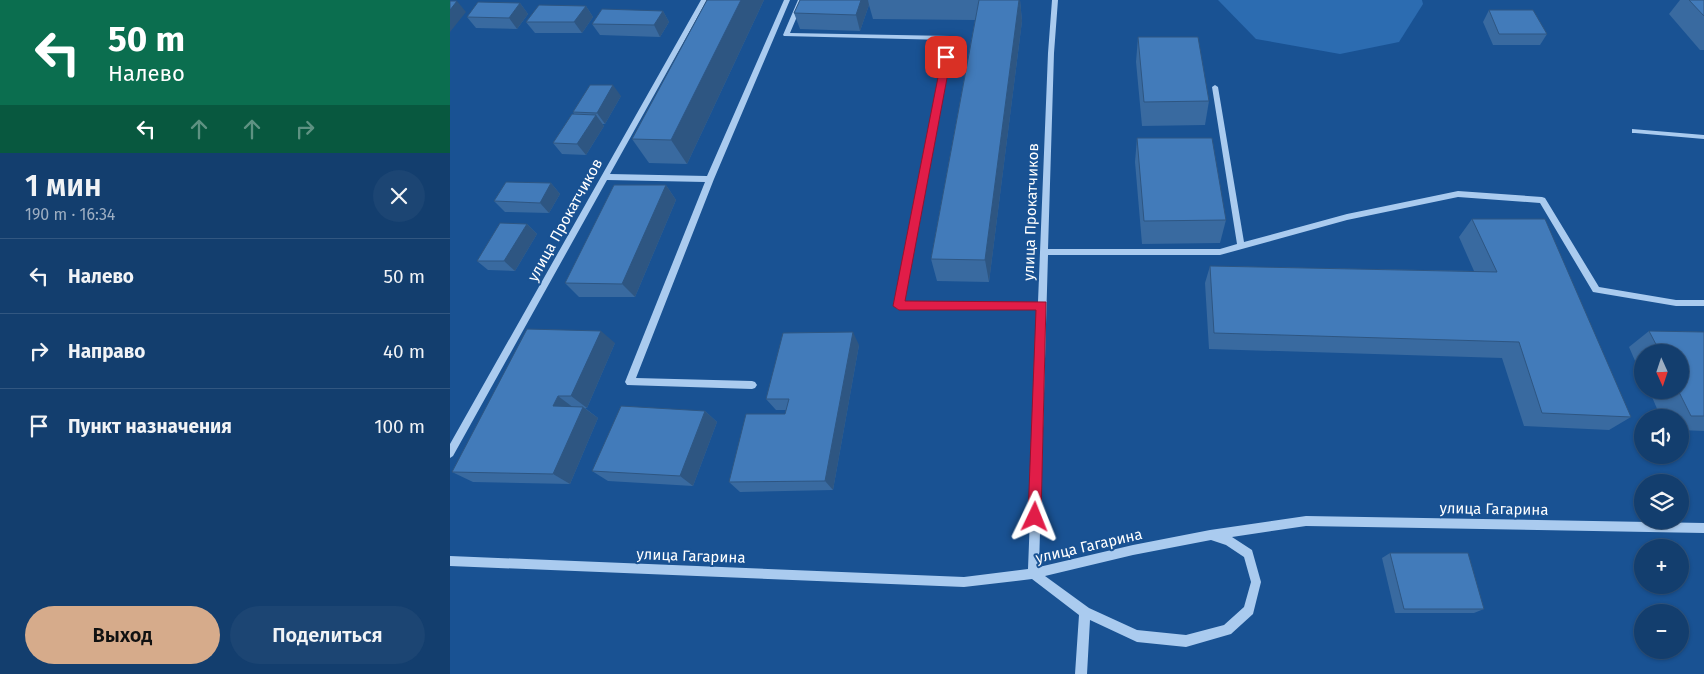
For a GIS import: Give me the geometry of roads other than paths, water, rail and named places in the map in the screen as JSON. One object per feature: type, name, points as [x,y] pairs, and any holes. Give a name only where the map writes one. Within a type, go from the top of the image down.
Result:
[{"type":"street","name":"улица Прокатчиков","points":[[450,453],[704,0]]},
{"type":"street","points":[[752,385],[630,382],[710,179],[787,0]]},
{"type":"street","points":[[801,0],[786,35],[950,38],[899,306],[1042,306]]},
{"type":"street","name":"улица Прокатчиков","points":[[1033,574],[1050,53],[1055,0]]},
{"type":"street","points":[[1215,87],[1241,246]]},
{"type":"street","points":[[1635,131],[1704,137]]},
{"type":"street","points":[[604,177],[710,179]]},
{"type":"street","points":[[1044,252],[1220,252],[1347,217],[1458,194],[1542,200],[1596,290],[1676,303],[1704,303]]},
{"type":"street","name":"улица Гагарина","points":[[450,561],[964,582],[1033,574],[1210,535],[1306,521],[1704,528]]},
{"type":"street","points":[[1033,574],[1085,612],[1137,636],[1186,641],[1226,630],[1249,610],[1256,582],[1248,554],[1229,541],[1210,535]]},
{"type":"street","points":[[1081,674],[1085,612]]}]
